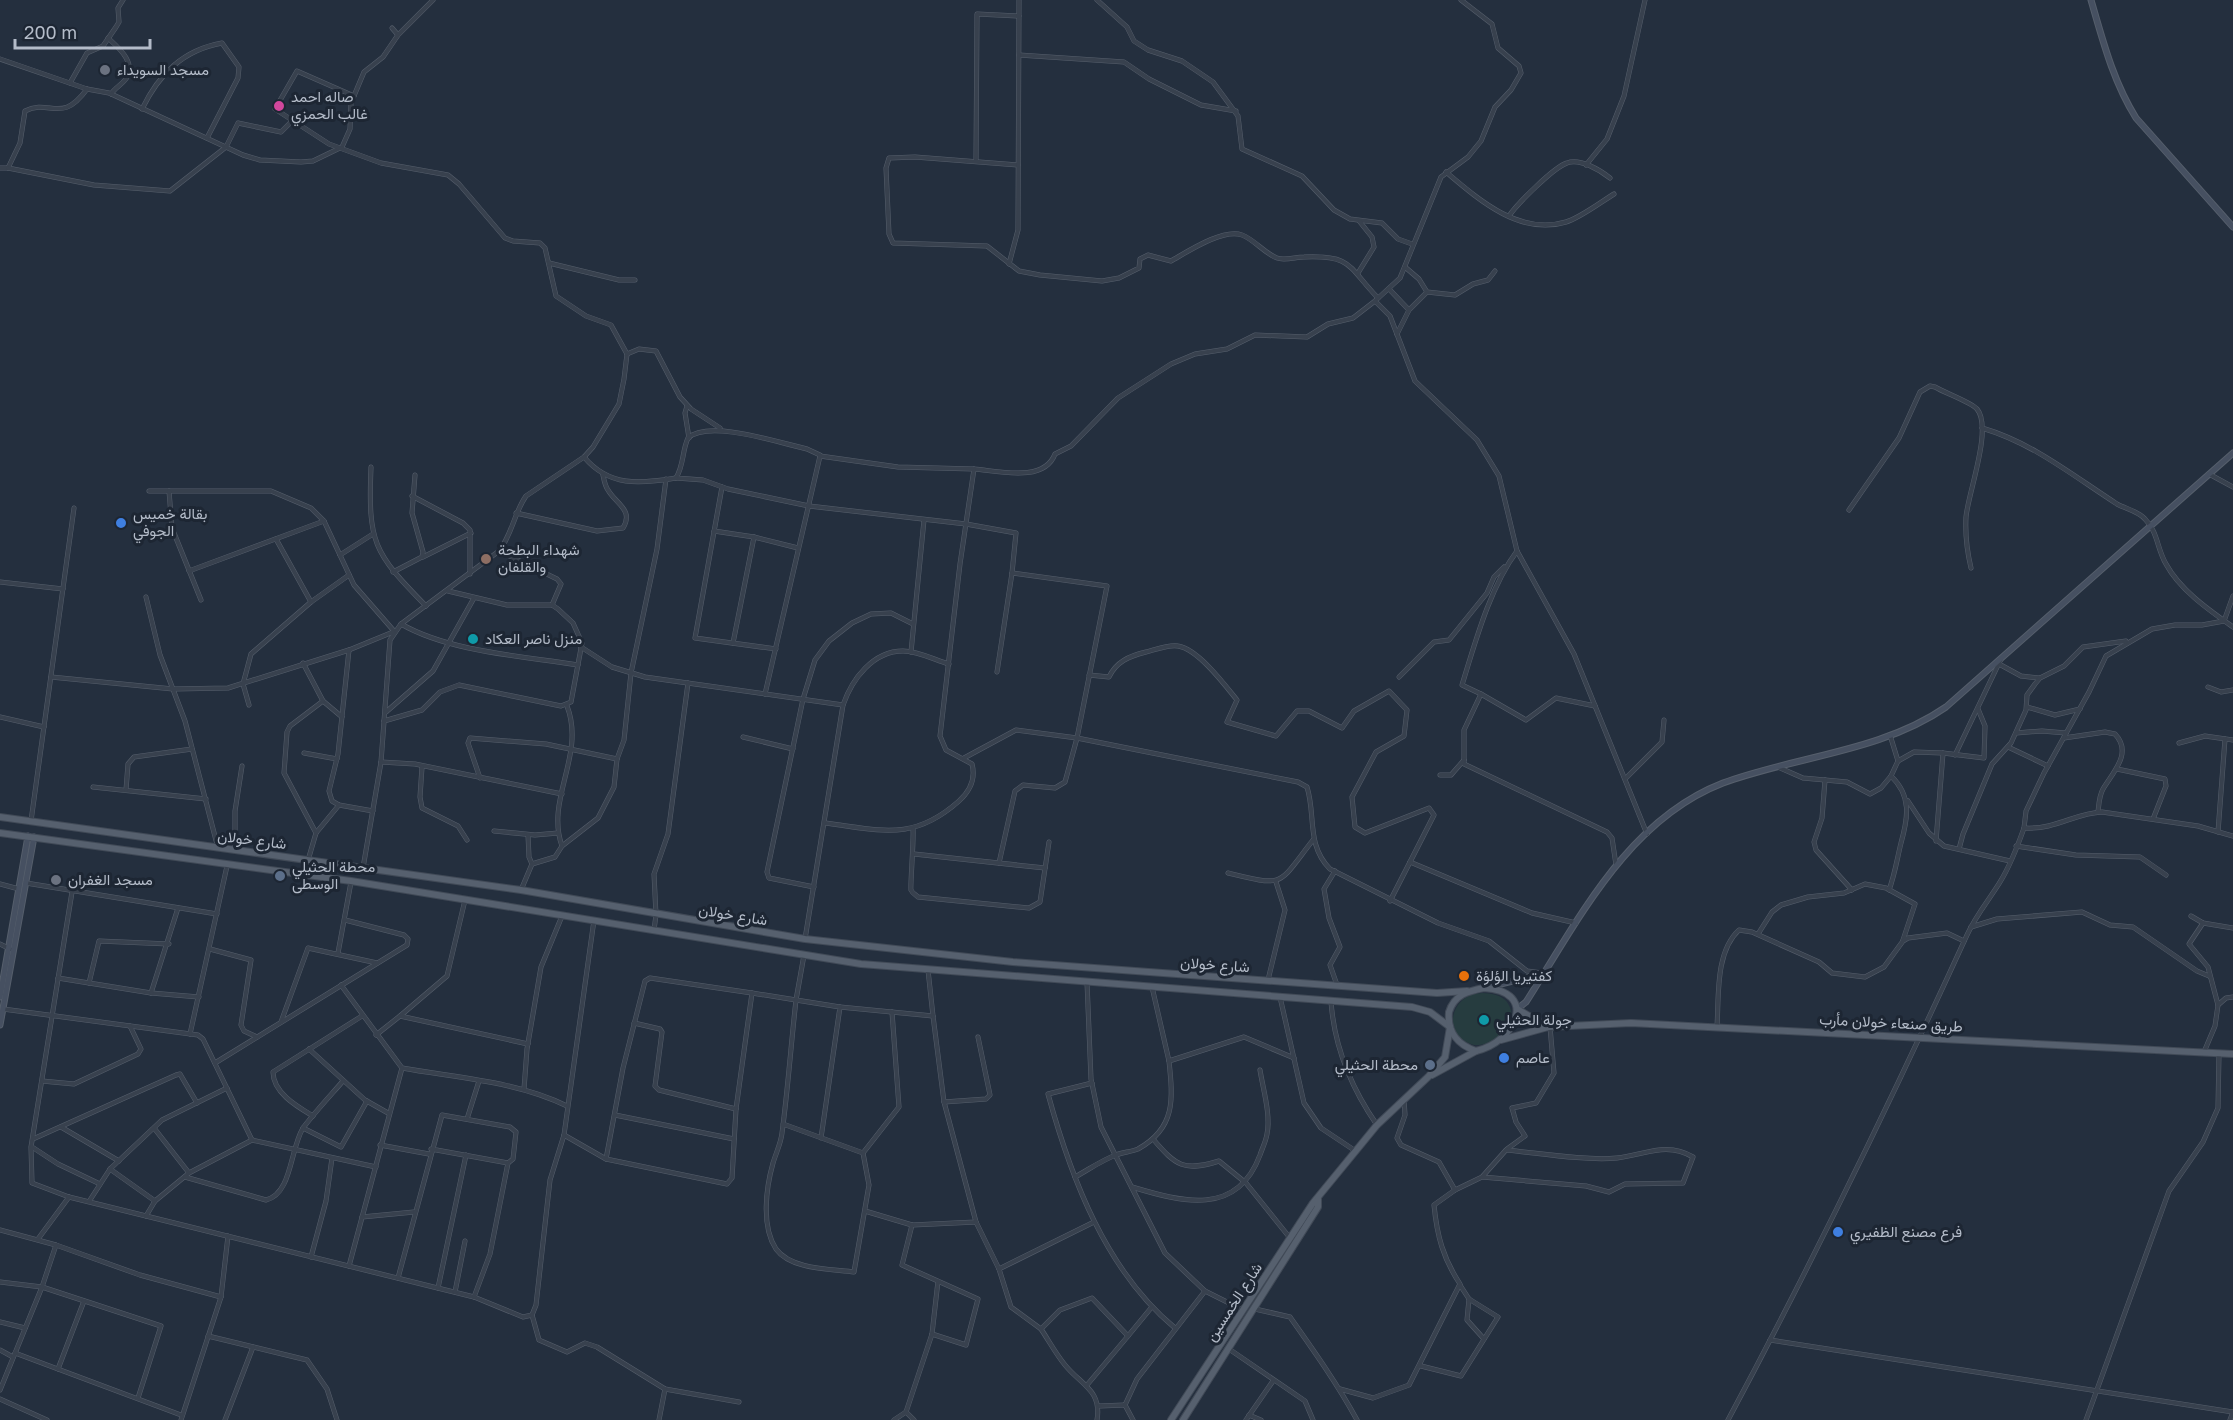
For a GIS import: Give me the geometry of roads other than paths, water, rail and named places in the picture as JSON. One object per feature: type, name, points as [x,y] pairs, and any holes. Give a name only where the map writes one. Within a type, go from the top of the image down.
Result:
[{"type":"main road","name":"شارع خولان","points":[[0,817],[521,890],[805,939],[1013,962],[1437,993],[1467,991]]},
{"type":"main road","name":"شارع خولان","points":[[0,833],[227,866],[351,881],[861,964],[1421,1009],[1450,1027]]},
{"type":"main road","points":[[1009,975],[1013,962]]},
{"type":"main road","points":[[1517,1009],[1513,1026],[1502,1040],[1476,1051],[1458,1042],[1450,1027],[1451,1006],[1467,991],[1484,988],[1506,993],[1517,1009],[1549,1027]]},
{"type":"main road","name":"طريق صنعاء خولان مأرب","points":[[1502,1040],[1549,1027],[1632,1023],[2233,1054]]},
{"type":"main road","name":"شارع الخمسين","points":[[1171,1420],[1313,1203],[1354,1150],[1404,1098],[1428,1077],[1444,1057],[1450,1027]]},
{"type":"main road","name":"شارع الخمسين","points":[[1428,1077],[1476,1051]]},
{"type":"main road","name":"شارع الخمسين","points":[[1183,1420],[1318,1207],[1318,1199]]},
{"type":"street","points":[[70,83],[87,53],[103,45],[119,22],[118,8],[123,0]]},
{"type":"street","points":[[0,59],[87,90],[111,94],[226,147],[260,159],[313,161],[342,147],[350,129],[351,103],[364,72],[383,57],[398,35],[433,0]]},
{"type":"street","points":[[1009,264],[1018,230],[1019,0]]},
{"type":"street","points":[[1096,0],[1127,27],[1134,41],[1148,50],[1182,61],[1213,82],[1236,111],[1241,123],[1242,149],[1302,176],[1334,210],[1360,222],[1372,237],[1374,247],[1358,273]]},
{"type":"street","points":[[689,438],[700,431],[721,429],[807,449],[820,456],[898,467],[1019,473],[1041,470],[1053,461],[1055,454],[1071,446],[1118,398],[1171,364],[1196,354],[1227,349],[1255,335],[1307,337],[1328,324],[1353,318],[1389,290],[1400,278],[1412,244],[1442,177],[1468,157],[1481,141],[1495,107],[1511,90],[1521,73],[1519,66],[1498,48],[1492,24],[1461,0]]},
{"type":"street","points":[[1586,165],[1607,139],[1624,96],[1645,0]]},
{"type":"street","points":[[2091,0],[2112,72],[2123,97],[2136,118],[2233,227]]},
{"type":"street","points":[[976,162],[977,14],[1019,16]]},
{"type":"street","points":[[392,28],[398,35]]},
{"type":"street","points":[[108,38],[125,53],[129,69],[127,79],[111,94]]},
{"type":"street","points":[[141,109],[152,89],[175,62],[202,46],[222,43],[239,67],[238,78],[207,138]]},
{"type":"street","points":[[1018,55],[1124,62],[1149,80],[1201,105],[1236,111]]},
{"type":"street","points":[[354,96],[297,71],[275,109],[318,138],[381,163],[448,175],[459,184],[498,233],[513,241],[540,243],[549,263],[556,296],[586,316],[611,325],[627,354],[620,404],[611,421],[584,457],[526,496],[516,513],[506,543],[499,551],[394,631],[390,640],[381,762],[363,868]]},
{"type":"street","points":[[8,168],[20,143],[25,111],[36,107],[59,111],[68,108],[87,90]]},
{"type":"street","points":[[0,168],[94,185],[170,191],[226,147],[238,123],[280,132],[293,120]]},
{"type":"street","points":[[1018,165],[889,158],[886,168],[889,234],[893,243],[987,246],[1019,271],[1102,281],[1119,279],[1139,268],[1140,259],[1148,255],[1171,261],[1192,246],[1204,245],[1213,239],[1229,234],[1241,235],[1279,259],[1333,256],[1344,260],[1358,273],[1362,282],[1390,316],[1415,381],[1477,440],[1499,476],[1517,551],[1574,654],[1647,834]]},
{"type":"street","points":[[1509,216],[1527,193],[1565,163],[1586,165],[1600,170],[1610,178]]},
{"type":"street","points":[[1446,172],[1475,197],[1516,221],[1541,226],[1568,222],[1614,194]]},
{"type":"street","points":[[1360,222],[1366,220],[1382,223],[1398,239],[1412,244]]},
{"type":"street","points":[[549,263],[620,280],[635,280]]},
{"type":"street","points":[[1405,267],[1419,279],[1427,292]]},
{"type":"street","points":[[1427,292],[1455,295],[1473,284],[1488,280],[1495,271]]},
{"type":"street","points":[[1389,290],[1410,310]]},
{"type":"street","points":[[1397,334],[1410,310],[1427,292]]},
{"type":"street","points":[[627,354],[639,350],[656,351],[673,379],[677,393],[688,405],[721,429]]},
{"type":"street","points":[[1849,510],[1899,438],[1915,400],[1925,388],[1935,387],[1974,406],[1978,410],[1982,428],[1979,462],[1970,488],[1966,518],[1966,548],[1971,568]]},
{"type":"street","points":[[676,477],[681,469],[681,458],[689,438],[685,413],[688,405]]},
{"type":"street","points":[[1982,428],[2043,453],[2051,462],[2076,475],[2119,505],[2142,516],[2151,526],[2168,568],[2199,600],[2233,627]]},
{"type":"street","points":[[1517,1009],[1526,1002],[1542,974],[1617,865],[1675,808],[1723,783],[1890,735],[1925,722],[1946,708],[2000,661],[2233,453]]},
{"type":"street","points":[[765,694],[820,456]]},
{"type":"street","points":[[584,457],[595,471],[621,481],[676,477],[703,480],[722,488],[810,506],[966,524],[1016,533],[997,672]]},
{"type":"street","points":[[371,467],[370,506],[376,544],[393,572],[426,606]]},
{"type":"street","points":[[825,823],[884,831],[913,829],[944,814],[968,792],[975,773],[972,764],[946,750],[940,736],[974,469]]},
{"type":"street","points":[[2209,474],[2233,487]]},
{"type":"street","points":[[415,475],[411,496],[412,513],[423,552],[422,557]]},
{"type":"street","points":[[516,513],[597,531],[623,528],[627,515],[608,491],[603,475]]},
{"type":"street","points":[[532,864],[555,856],[562,846],[598,818],[606,808],[614,787],[617,759],[624,740],[631,673],[657,549],[666,479]]},
{"type":"street","points":[[722,488],[695,638],[776,649]]},
{"type":"street","points":[[149,491],[271,492],[301,502],[324,521],[354,585],[394,631]]},
{"type":"street","points":[[169,491],[171,528],[201,600]]},
{"type":"street","points":[[411,496],[463,523],[471,533],[470,574]]},
{"type":"street","points":[[31,821],[74,508]]},
{"type":"street","points":[[911,652],[924,520]]},
{"type":"street","points":[[189,571],[324,521]]},
{"type":"street","points":[[714,531],[754,537],[798,548]]},
{"type":"street","points":[[393,572],[471,533]]},
{"type":"street","points":[[340,555],[373,534]]},
{"type":"street","points":[[734,643],[754,537]]},
{"type":"street","points":[[276,539],[311,602]]},
{"type":"street","points":[[499,551],[557,579],[561,584],[552,605]]},
{"type":"street","points":[[1399,677],[1434,642],[1449,640],[1487,592],[1494,577],[1517,551]]},
{"type":"street","points":[[1507,564],[1475,642],[1462,685],[1527,720],[1556,698],[1595,706]]},
{"type":"street","points":[[999,863],[1015,791],[1023,785],[1060,787],[1065,782],[1077,738],[1107,586],[1012,573]]},
{"type":"street","points":[[249,705],[243,684],[251,654],[311,602],[349,575]]},
{"type":"street","points":[[0,582],[63,589]]},
{"type":"street","points":[[447,591],[507,605],[552,605],[573,623],[579,633],[581,647],[571,702],[567,706]]},
{"type":"street","points":[[2224,621],[2233,596]]},
{"type":"street","points":[[146,597],[160,655],[185,721],[218,848]]},
{"type":"street","points":[[385,712],[433,671],[474,598]]},
{"type":"street","points":[[814,887],[775,881],[768,878],[767,872],[803,699],[815,660],[821,650],[852,623],[879,612],[891,612],[913,624]]},
{"type":"street","points":[[1728,1420],[1920,1037],[1971,927],[1984,903],[2001,880],[2024,828],[2026,811],[2080,709],[2103,659],[2129,641],[2164,627],[2202,626],[2224,621]]},
{"type":"street","points":[[401,624],[414,632],[450,643],[578,665]]},
{"type":"street","points":[[51,677],[173,689],[228,688],[349,650],[394,631]]},
{"type":"street","points":[[1959,849],[1992,764],[2008,747],[2016,733],[2027,707],[2027,695],[2040,678],[2064,666],[2083,647],[2129,641]]},
{"type":"street","points":[[1089,675],[1109,677],[1114,665],[1135,654],[1176,645],[1186,648],[1217,675],[1237,700],[1227,722],[1276,736],[1297,711],[1309,711],[1342,728],[1354,711],[1389,691],[1407,710],[1404,736],[1376,752],[1352,797],[1355,827],[1365,833],[1429,808],[1434,815],[1390,901]]},
{"type":"street","points":[[581,647],[612,667],[631,673],[843,705]]},
{"type":"street","points":[[349,650],[343,717],[337,759],[329,791],[332,801],[339,805],[373,811]]},
{"type":"street","points":[[805,939],[843,705],[855,678],[877,659],[888,653],[911,652],[949,664]]},
{"type":"street","points":[[2000,661],[2021,676],[2040,678]]},
{"type":"street","points":[[1955,755],[1960,739],[1978,709],[2000,661]]},
{"type":"street","points":[[303,663],[322,701],[343,717]]},
{"type":"street","points":[[654,931],[656,915],[654,874],[668,834],[688,683]]},
{"type":"street","points":[[384,721],[422,710],[440,692],[459,685],[567,706]]},
{"type":"street","points":[[2208,687],[2221,692],[2233,690]]},
{"type":"street","points":[[1481,694],[1464,730],[1464,764],[1607,832],[1612,838],[1617,865]]},
{"type":"street","points":[[316,833],[284,768],[290,726],[322,701]]},
{"type":"street","points":[[562,846],[558,833],[562,794],[574,732],[567,706]]},
{"type":"street","points":[[2027,707],[2055,715],[2080,709]]},
{"type":"street","points":[[1978,709],[1985,726],[1984,758]]},
{"type":"street","points":[[0,717],[44,727]]},
{"type":"street","points":[[1626,778],[1662,742],[1664,720]]},
{"type":"street","points":[[964,758],[1016,730],[1077,738],[1298,782],[1307,787],[1309,793],[1313,840],[1322,861],[1335,871],[1390,901],[1438,923],[1489,941],[1527,970],[1542,974]]},
{"type":"street","points":[[2016,733],[2042,731],[2065,736],[2106,732],[2115,734],[2122,744],[2122,756],[2117,769],[2102,791],[2098,812]]},
{"type":"street","points":[[1890,735],[1898,761]]},
{"type":"street","points":[[2179,743],[2197,736],[2233,740]]},
{"type":"street","points":[[743,737],[793,749]]},
{"type":"street","points":[[480,778],[468,743],[470,738],[510,740],[572,748],[617,759]]},
{"type":"street","points":[[2218,832],[2225,740]]},
{"type":"street","points":[[2008,747],[2048,766]]},
{"type":"street","points":[[126,790],[128,764],[134,757],[192,749]]},
{"type":"street","points":[[1778,767],[1803,778],[1847,782],[1870,794],[1881,788],[1891,776],[1898,761],[1914,752],[1984,758],[1992,764]]},
{"type":"street","points":[[304,753],[337,759]]},
{"type":"street","points":[[1936,841],[1943,753]]},
{"type":"street","points":[[1440,775],[1451,775],[1464,759]]},
{"type":"street","points":[[381,762],[422,767],[562,794]]},
{"type":"street","points":[[235,851],[235,811],[242,766]]},
{"type":"street","points":[[422,767],[420,797],[422,808],[458,826],[468,840]]},
{"type":"street","points":[[2117,769],[2165,779],[2166,786],[2153,819]]},
{"type":"street","points":[[1891,776],[1936,841],[2010,861]]},
{"type":"street","points":[[1825,780],[1822,818],[1814,842],[1816,850],[1852,890]]},
{"type":"street","points":[[93,787],[206,800]]},
{"type":"street","points":[[1889,890],[1900,861],[1908,814],[1906,798]]},
{"type":"street","points":[[304,875],[316,833],[339,805]]},
{"type":"street","points":[[2024,828],[2061,825],[2082,815],[2098,812],[2153,819],[2233,836]]},
{"type":"street","points":[[913,829],[914,854],[910,885],[918,897],[1029,908],[1040,902],[1049,842]]},
{"type":"street","points":[[494,831],[528,835],[558,833]]},
{"type":"street","points":[[521,890],[532,864],[529,857],[528,835]]},
{"type":"street","points":[[0,998],[26,883],[31,837]]},
{"type":"street","points":[[0,1024],[19,890],[31,837]]},
{"type":"street","points":[[1228,873],[1268,883],[1276,882],[1285,875],[1313,840]]},
{"type":"street","points":[[2016,846],[2084,856],[2140,857],[2166,875]]},
{"type":"street","points":[[914,854],[1045,868]]},
{"type":"street","points":[[1410,862],[1532,914],[1576,923]]},
{"type":"street","points":[[190,1034],[227,866]]},
{"type":"street","points":[[1335,871],[1324,889],[1329,918],[1340,947],[1330,965],[1337,986]]},
{"type":"street","points":[[338,953],[351,881]]},
{"type":"street","points":[[1267,981],[1285,910],[1282,894],[1276,882]]},
{"type":"street","points":[[26,883],[217,914]]},
{"type":"street","points":[[0,884],[19,890]]},
{"type":"street","points":[[1717,1026],[1721,971],[1730,942],[1739,930],[1758,934],[1819,962],[1832,973],[1865,977],[1884,967],[1903,940],[1915,904],[1889,890],[1865,884],[1852,890],[1781,905],[1772,912],[1758,934]]},
{"type":"street","points":[[72,892],[33,1139],[32,1183],[69,1197],[90,1200],[146,1216],[455,1292],[474,1297],[523,1317],[532,1316]]},
{"type":"street","points":[[376,1035],[447,976],[465,899]]},
{"type":"street","points":[[151,993],[169,944],[178,908]]},
{"type":"street","points":[[1971,927],[1997,919],[2082,912],[2110,925],[2133,927],[2197,971],[2209,976]]},
{"type":"street","points":[[524,1089],[528,1044],[544,957],[562,915]]},
{"type":"street","points":[[2191,916],[2203,923],[2233,928]]},
{"type":"street","points":[[214,1063],[407,945],[408,939],[404,935],[345,920]]},
{"type":"street","points":[[594,920],[564,1135],[550,1180],[536,1305],[532,1316],[539,1340],[567,1352],[585,1342],[665,1389],[739,1402]]},
{"type":"street","points":[[2203,923],[2189,944],[2208,967],[2218,1005],[2215,1026],[2204,1052]]},
{"type":"street","points":[[1903,940],[1914,936],[1947,933],[1957,935],[1964,941]]},
{"type":"street","points":[[89,983],[99,941],[169,944]]},
{"type":"street","points":[[0,944],[11,949]]},
{"type":"street","points":[[281,1022],[306,950],[310,947],[378,963]]},
{"type":"street","points":[[210,948],[251,960],[241,1025],[244,1031],[256,1037]]},
{"type":"street","points":[[804,955],[796,999],[783,1124],[767,1197],[769,1231],[777,1250],[786,1258],[802,1264],[854,1272],[869,1185],[862,1153]]},
{"type":"street","points":[[928,970],[944,1102],[976,1222],[999,1269],[1011,1307],[1041,1329],[1066,1366],[1087,1385],[1099,1406],[1097,1420]]},
{"type":"street","points":[[1484,988],[1542,974]]},
{"type":"street","points":[[58,978],[151,993],[198,997]]},
{"type":"street","points":[[606,1159],[641,989],[650,978],[840,1007],[933,1016]]},
{"type":"street","points":[[1087,982],[1092,1083],[1101,1127],[1165,1253],[1205,1291],[1243,1310]]},
{"type":"street","points":[[341,985],[402,1068],[524,1089],[567,1106]]},
{"type":"street","points":[[1075,1177],[1115,1155],[1136,1150],[1153,1139],[1160,1134],[1170,1112],[1172,1092],[1169,1060],[1152,987]]},
{"type":"street","points":[[564,1135],[606,1159],[727,1184],[732,1178],[736,1109],[752,993]]},
{"type":"street","points":[[1280,997],[1304,1103],[1321,1128],[1354,1150]]},
{"type":"street","points":[[2218,1005],[2226,998],[2233,997]]},
{"type":"street","points":[[1331,1001],[1333,1026],[1347,1070],[1360,1100],[1377,1125]]},
{"type":"street","points":[[821,1138],[840,1007]]},
{"type":"street","points":[[3,1009],[190,1034],[203,1039],[252,1140]]},
{"type":"street","points":[[862,1153],[899,1107],[892,1012]]},
{"type":"street","points":[[313,1116],[293,1104],[277,1086],[272,1076],[275,1068],[362,1016]]},
{"type":"street","points":[[400,1016],[528,1044]]},
{"type":"street","points":[[634,1023],[660,1029],[662,1032],[655,1086],[659,1090],[736,1109]]},
{"type":"street","points":[[42,1081],[74,1084],[138,1054],[141,1049],[130,1026]]},
{"type":"street","points":[[1421,1366],[1461,1376],[1498,1317],[1469,1299],[1446,1264],[1438,1240],[1434,1206],[1455,1191],[1482,1177],[1506,1150],[1525,1136],[1516,1122],[1512,1108],[1536,1103],[1554,1072],[1549,1027]]},
{"type":"street","points":[[944,1102],[986,1099],[990,1095],[978,1037]]},
{"type":"street","points":[[1169,1060],[1244,1037],[1294,1058]]},
{"type":"street","points":[[309,1049],[366,1101],[388,1113]]},
{"type":"street","points":[[2086,1420],[2169,1191],[2203,1142],[2218,1108],[2219,1053]]},
{"type":"street","points":[[349,1266],[388,1113],[402,1068]]},
{"type":"street","points":[[1131,1187],[1168,1198],[1202,1201],[1222,1198],[1246,1183],[1254,1170],[1268,1133],[1260,1070]]},
{"type":"street","points":[[33,1139],[180,1074],[197,1102]]},
{"type":"street","points":[[184,1176],[266,1200],[274,1198],[281,1191],[289,1171],[293,1149],[303,1128],[343,1081]]},
{"type":"street","points":[[467,1119],[478,1081]]},
{"type":"street","points":[[1092,1083],[1048,1094],[1061,1143],[1094,1222],[1111,1253],[1151,1308],[1175,1328]]},
{"type":"street","points":[[90,1200],[110,1169],[162,1120],[227,1088]]},
{"type":"street","points":[[1404,1098],[1405,1115],[1397,1138],[1401,1145],[1439,1162],[1455,1191]]},
{"type":"street","points":[[303,1128],[341,1147],[366,1101]]},
{"type":"street","points":[[380,1145],[430,1151],[465,1155],[508,1162],[513,1159],[514,1129],[442,1115],[430,1151],[398,1278]]},
{"type":"street","points":[[615,1115],[734,1139]]},
{"type":"street","points":[[783,1124],[862,1153]]},
{"type":"street","points":[[60,1127],[119,1161]]},
{"type":"street","points":[[154,1128],[189,1173]]},
{"type":"street","points":[[1153,1139],[1170,1160],[1185,1167],[1219,1161],[1246,1183],[1290,1238]]},
{"type":"street","points":[[146,1216],[155,1201],[184,1176],[252,1140],[376,1167]]},
{"type":"street","points":[[32,1147],[58,1164],[100,1185]]},
{"type":"street","points":[[1482,1177],[1586,1186],[1608,1192],[1624,1184],[1683,1184],[1693,1157],[1681,1150],[1656,1150],[1616,1158],[1506,1150]]},
{"type":"street","points":[[438,1288],[465,1155]]},
{"type":"street","points":[[311,1257],[326,1201],[332,1158]]},
{"type":"street","points":[[474,1297],[490,1254],[508,1162]]},
{"type":"street","points":[[110,1169],[155,1201]]},
{"type":"street","points":[[38,1239],[69,1197]]},
{"type":"street","points":[[865,1211],[912,1226],[976,1222]]},
{"type":"street","points":[[362,1217],[414,1212]]},
{"type":"street","points":[[999,1269],[1094,1222]]},
{"type":"street","points":[[912,1226],[902,1265],[978,1299],[966,1345],[932,1334]]},
{"type":"street","points":[[0,1230],[38,1239],[140,1275],[221,1297]]},
{"type":"street","points":[[0,1350],[138,1398],[181,1417],[221,1297],[228,1236]]},
{"type":"street","points":[[455,1292],[465,1241]]},
{"type":"street","points":[[0,1390],[42,1287],[56,1245]]},
{"type":"street","points":[[894,1420],[906,1412],[932,1334],[938,1281]]},
{"type":"street","points":[[0,1282],[42,1287],[161,1326],[138,1398]]},
{"type":"street","points":[[1340,1389],[1373,1398],[1409,1385],[1421,1366],[1460,1284]]},
{"type":"street","points":[[1125,1405],[1137,1379],[1205,1291]]},
{"type":"street","points":[[1041,1329],[1060,1310],[1092,1298],[1128,1336]]},
{"type":"street","points":[[1469,1299],[1467,1320],[1484,1339]]},
{"type":"street","points":[[58,1369],[84,1301]]},
{"type":"street","points":[[1087,1385],[1151,1308]]},
{"type":"street","points":[[1255,1309],[1290,1317],[1327,1374],[1340,1389],[1357,1420]]},
{"type":"street","points":[[0,1322],[25,1328]]},
{"type":"street","points":[[208,1336],[307,1360],[327,1389],[337,1420]]},
{"type":"street","points":[[1770,1340],[2233,1412],[2230,1420]]},
{"type":"street","points":[[225,1420],[253,1347]]},
{"type":"street","points":[[1229,1349],[1305,1401],[1314,1420]]},
{"type":"street","points":[[1246,1420],[1273,1381]]},
{"type":"street","points":[[659,1420],[665,1389]]},
{"type":"street","points":[[0,1399],[47,1420]]},
{"type":"street","points":[[1099,1406],[1125,1405]]},
{"type":"street","points":[[1125,1405],[1133,1420]]},
{"type":"street","points":[[906,1412],[914,1420]]},
{"type":"street","points":[[1249,1415],[1261,1420]]},
{"type":"place","name":"مسجد السويداء","points":[[105,70]]},
{"type":"place","name":"صاله احمد غالب الحمزي","points":[[279,106]]},
{"type":"place","name":"بقالة خميس الجوفي","points":[[121,523]]},
{"type":"place","name":"شهداء البطحة والقلفان","points":[[486,559]]},
{"type":"place","name":"منزل ناصر العكاد","points":[[473,639]]},
{"type":"place","name":"محطة الحثيلي الوسطى","points":[[280,876]]},
{"type":"place","name":"مسجد الغفران","points":[[56,880]]},
{"type":"place","name":"كفتيريا الؤلؤة","points":[[1464,976]]},
{"type":"place","name":"جولة الحثيلي","points":[[1484,1020]]},
{"type":"place","name":"عاصم","points":[[1504,1058]]},
{"type":"place","name":"محطة الحثيلي","points":[[1430,1065]]},
{"type":"place","name":"فرع مصنع الظفيري","points":[[1838,1232]]}]
